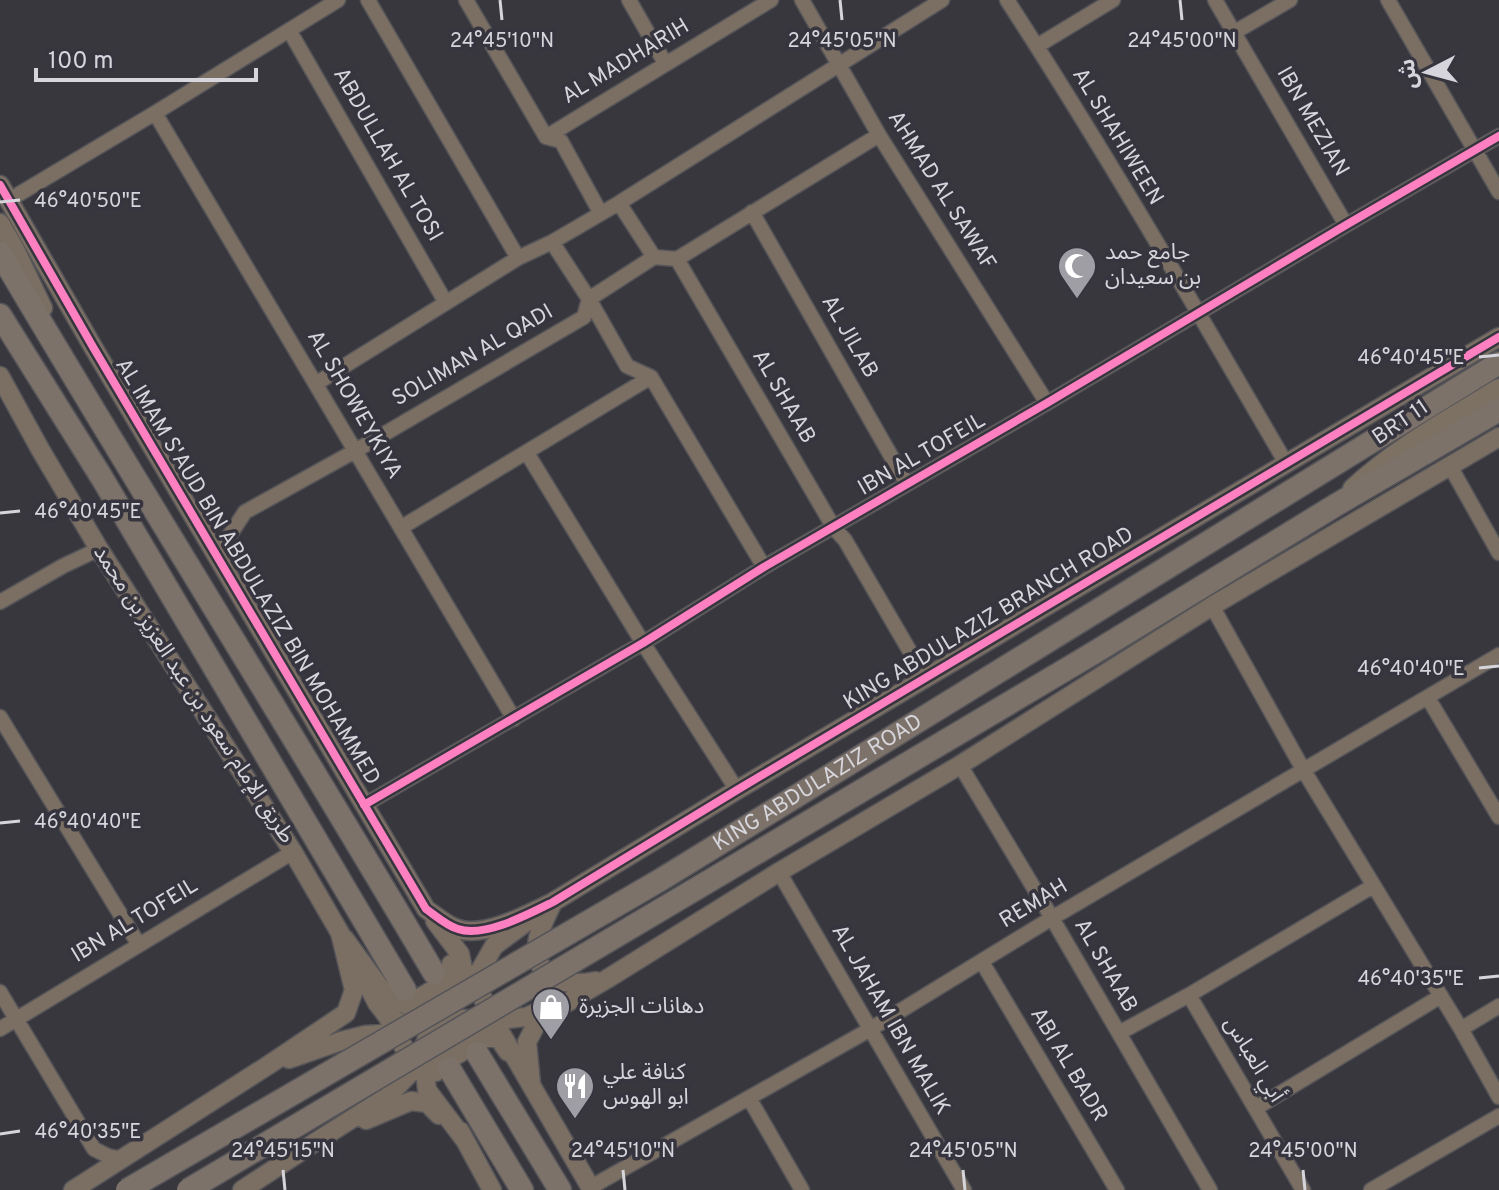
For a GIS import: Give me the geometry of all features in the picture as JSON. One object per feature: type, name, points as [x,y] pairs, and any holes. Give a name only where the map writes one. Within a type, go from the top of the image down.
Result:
[{"type":"main road","name":"AL IMAM S'AUD BIN ABDULAZIZ BIN MOHAMMED","points":[[0,253],[434,973]]},
{"type":"main road","points":[[0,315],[102,478],[405,990]]},
{"type":"main road","name":"KING ABDULAZIZ ROAD","points":[[127,1190],[662,879],[1499,363]]},
{"type":"main road","name":"BRT 11","points":[[1388,430],[1397,432],[1421,425],[1499,379]]},
{"type":"main road","name":"BRT 11","points":[[1336,505],[1375,469],[1405,447],[1499,389]]},
{"type":"main road","name":"KING ABDULAZIZ ROAD","points":[[188,1190],[1499,410]]},
{"type":"main road","points":[[477,1053],[560,1190]]},
{"type":"main road","points":[[449,1068],[522,1190]]},
{"type":"street","points":[[4,192],[155,113],[338,0]]},
{"type":"street","points":[[368,0],[518,258]]},
{"type":"street","points":[[466,0],[546,137],[561,141],[600,212]]},
{"type":"street","points":[[629,0],[665,63]]},
{"type":"street","name":"AL MADHARIH","points":[[546,137],[771,0]]},
{"type":"street","name":"AHMAD AL SAWAF","points":[[802,0],[879,135],[1047,403]]},
{"type":"street","points":[[317,383],[518,258],[619,203],[942,0]]},
{"type":"street","name":"AL SHAHIWEEN","points":[[1007,0],[1286,463]]},
{"type":"street","points":[[1037,46],[1113,0]]},
{"type":"street","name":"IBN MEZIAN","points":[[1215,0],[1346,225]]},
{"type":"street","points":[[1235,32],[1290,0]]},
{"type":"street","points":[[1388,0],[1499,192]]},
{"type":"street","name":"ABDULLAH AL TOSI","points":[[289,30],[446,303]]},
{"type":"street","name":"AL SHOWEYKIYA","points":[[155,113],[514,719]]},
{"type":"street","points":[[619,203],[654,257],[677,259],[879,135]]},
{"type":"street","name":"IBN AL TOFEIL","points":[[364,805],[1499,136]]},
{"type":"street","name":"AL IMAM S'AUD BIN ABDULAZIZ BIN MOHAMMED","points":[[4,192],[426,909],[455,929],[471,932],[496,926]]},
{"type":"street","name":"AL JILAB","points":[[752,212],[907,484]]},
{"type":"street","points":[[0,223],[89,404]]},
{"type":"street","points":[[552,242],[627,366],[651,377],[764,567]]},
{"type":"street","name":"SOLIMAN AL QADI","points":[[216,556],[245,512],[584,317],[589,299],[654,257]]},
{"type":"street","name":"AL SHAAB","points":[[677,259],[926,679]]},
{"type":"street","name":"KING ABDULAZIZ BRANCH ROAD","points":[[496,926],[553,902],[1499,337]]},
{"type":"street","name":"طريق الإمام سعود بن عبد العزيز بن محمد","points":[[0,376],[99,549],[293,852],[340,933],[354,990],[346,1013],[267,1066]]},
{"type":"street","points":[[402,527],[651,377]]},
{"type":"street","points":[[531,1083],[527,1042],[539,1019],[960,765],[1212,606],[1499,437]]},
{"type":"street","points":[[527,453],[737,790]]},
{"type":"street","points":[[1450,466],[1499,553]]},
{"type":"street","points":[[0,602],[99,549]]},
{"type":"street","points":[[1212,606],[1304,771],[1499,1097]]},
{"type":"street","name":"REMAH","points":[[591,1189],[869,1030],[1052,918],[1499,655]]},
{"type":"street","points":[[1428,698],[1499,817]]},
{"type":"street","points":[[0,717],[139,945]]},
{"type":"street","name":"AL SHAAB","points":[[960,765],[1210,1190]]},
{"type":"street","name":"IBN AL TOFEIL","points":[[0,1029],[293,852]]},
{"type":"street","name":"AL JAHAM IBN MALIK","points":[[779,872],[964,1190]]},
{"type":"street","points":[[1119,1033],[1373,886]]},
{"type":"street","points":[[553,902],[537,943],[539,964],[548,976],[578,985],[607,979]]},
{"type":"street","points":[[427,1090],[425,1072],[438,1022],[474,981],[494,946],[553,902]]},
{"type":"street","points":[[340,933],[392,1000],[407,1005],[448,981],[451,971],[451,961],[426,909]]},
{"type":"street","points":[[426,909],[460,954],[591,1189]]},
{"type":"street","points":[[340,933],[427,1090],[464,1139]]},
{"type":"street","points":[[242,1190],[388,1096],[415,1068],[461,974],[460,954]]},
{"type":"street","name":"ABI AL BADR","points":[[982,962],[1117,1190]]},
{"type":"street","points":[[387,1016],[401,1023],[438,1022],[479,1028],[499,1027],[607,979]]},
{"type":"street","points":[[0,992],[94,1149],[99,1170],[97,1175]]},
{"type":"street","name":"أبي العباس","points":[[1189,995],[1303,1190]]},
{"type":"street","points":[[1256,1108],[1441,996]]},
{"type":"street","points":[[1461,1029],[1499,1006]]},
{"type":"street","points":[[73,1190],[267,1066],[341,1041],[365,1035],[396,1033],[438,1022]]},
{"type":"street","points":[[492,1190],[434,1079],[438,1066],[487,1037],[499,1039],[531,1083]]},
{"type":"street","points":[[267,1066],[329,1053],[356,1074],[360,1093],[356,1108],[317,1141]]},
{"type":"street","points":[[749,1098],[802,1190]]},
{"type":"street","points":[[317,1141],[411,1101],[427,1103],[464,1139]]},
{"type":"street","points":[[1371,1190],[1499,1116]]},
{"type":"street","points":[[94,1149],[123,1159]]},
{"type":"cycle path","points":[[364,805],[1499,136]]},
{"type":"cycle path","points":[[0,185],[426,909],[450,926],[469,931],[493,928],[553,902],[1499,337]]},
{"type":"place","name":"جامع حمد بن سعيدان","points":[[1077,300]]},
{"type":"place","name":"دهانات الجزيرة","points":[[551,1041]]},
{"type":"place","name":"كنافة علي ابو الهوس","points":[[575,1120]]}]
